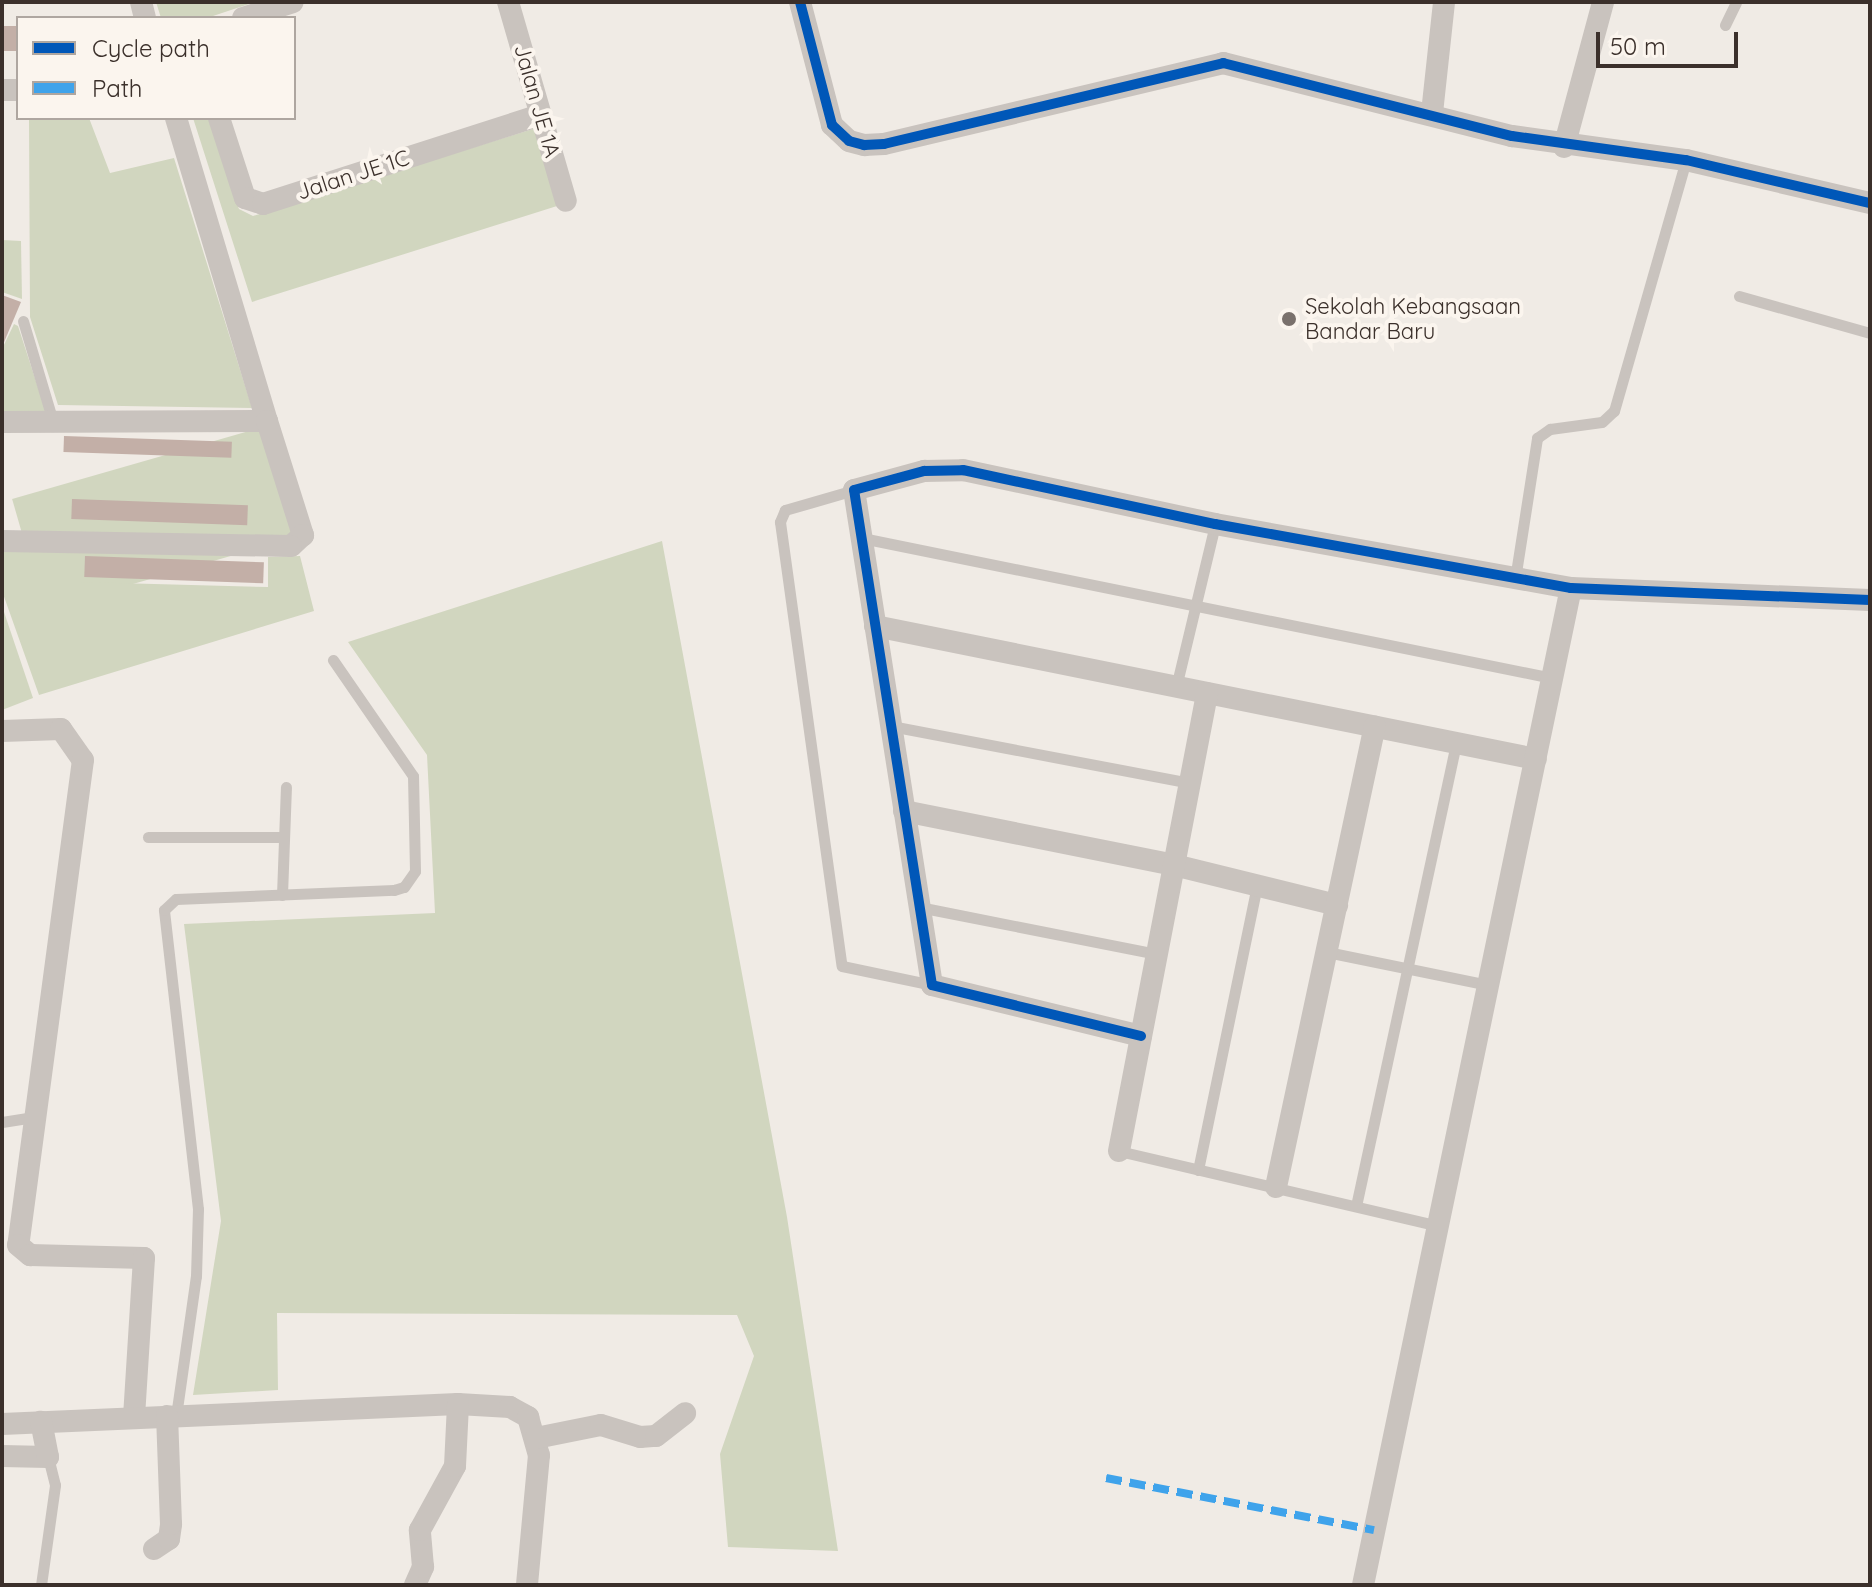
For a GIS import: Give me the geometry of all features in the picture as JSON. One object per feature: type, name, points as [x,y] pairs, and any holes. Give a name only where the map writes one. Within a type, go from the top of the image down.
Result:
[{"type":"street","points":[[249,16],[293,2]]},
{"type":"street","name":"Jalan JE 1A","points":[[508,2],[566,201]]},
{"type":"street","points":[[800,2],[832,125],[849,141],[864,145],[884,144],[1223,63],[1564,147],[1612,147],[1686,160],[1870,203]]},
{"type":"street","points":[[1432,113],[1444,2]]},
{"type":"street","points":[[1564,147],[1603,2]]},
{"type":"street","name":"Jalan JE 1C","points":[[220,120],[245,198],[263,204],[541,115]]},
{"type":"street","points":[[2,541],[291,546],[303,535],[177,120]]},
{"type":"street","points":[[2,422],[52,418],[267,421]]},
{"type":"street","points":[[1141,1036],[932,985],[854,490],[924,471],[963,470],[1215,524],[1571,588],[1870,600]]},
{"type":"street","points":[[1363,1585],[1571,588]]},
{"type":"street","points":[[875,626],[1536,759]]},
{"type":"street","points":[[1119,1151],[1207,693]]},
{"type":"street","points":[[1276,1187],[1375,727]]},
{"type":"street","points":[[2,731],[61,729],[83,760],[17,1237],[22,1251],[42,1256],[136,1254],[147,1267],[134,1418]]},
{"type":"street","points":[[904,811],[1174,865],[1337,905]]},
{"type":"street","points":[[415,1585],[423,1567],[420,1530],[455,1466],[458,1404]]},
{"type":"street","points":[[2,1424],[458,1404],[510,1407],[528,1417],[536,1438],[538,1489],[527,1585]]},
{"type":"street","points":[[536,1438],[601,1425],[640,1437],[656,1436],[685,1413]]},
{"type":"street","points":[[154,1549],[169,1539],[171,1524],[171,1416]]},
{"type":"street","points":[[2,1456],[48,1457],[41,1422]]},
{"type":"lane","points":[[1725,25],[1736,2]]},
{"type":"lane","points":[[1515,579],[1537,438],[1550,429],[1602,422],[1614,411],[1686,160]]},
{"type":"lane","points":[[1739,296],[1870,333]]},
{"type":"lane","points":[[23,321],[52,418]]},
{"type":"lane","points":[[854,490],[785,510],[780,522],[842,966],[932,985]]},
{"type":"lane","points":[[1176,687],[1215,524]]},
{"type":"lane","points":[[862,538],[1552,678]]},
{"type":"lane","points":[[171,1416],[196,1276],[198,1209],[162,918],[176,899],[394,890],[404,887],[415,871],[413,776],[333,660]]},
{"type":"lane","points":[[891,726],[1190,783]]},
{"type":"lane","points":[[1356,1206],[1456,743]]},
{"type":"lane","points":[[282,895],[286,787]]},
{"type":"lane","points":[[148,837],[284,837]]},
{"type":"lane","points":[[1198,1170],[1257,885]]},
{"type":"lane","points":[[919,907],[1157,954]]},
{"type":"lane","points":[[1327,952],[1488,985]]},
{"type":"lane","points":[[2,1122],[34,1117]]},
{"type":"lane","points":[[1119,1151],[1438,1226]]},
{"type":"lane","points":[[41,1585],[55,1485],[48,1457]]},
{"type":"green space","points":[[156,2],[255,2],[213,16],[160,16]]},
{"type":"green space","points":[[29,120],[90,120],[110,173],[174,158],[252,408],[58,405],[30,317]]},
{"type":"green space","points":[[194,120],[210,120],[239,209],[253,216],[536,128],[557,206],[252,302]]},
{"type":"green space","points":[[2,240],[21,241],[22,299],[2,292]]},
{"type":"green space","points":[[14,324],[18,326],[46,412],[2,417],[2,349]]},
{"type":"green space","points":[[263,427],[295,538],[44,609],[12,499]]},
{"type":"green space","points":[[662,541],[787,1217],[838,1551],[728,1547],[720,1454],[754,1356],[737,1315],[277,1313],[278,1390],[193,1395],[221,1221],[184,924],[435,913],[427,755],[348,642]]},
{"type":"green space","points":[[2,550],[80,551],[80,582],[268,587],[268,557],[300,556],[314,611],[39,695],[2,591]]},
{"type":"green space","points":[[2,606],[33,698],[2,710]]},
{"type":"building","points":[[2,26],[16,26],[16,51],[2,51]]},
{"type":"building","points":[[2,295],[21,302],[2,347]]},
{"type":"building","points":[[64,436],[232,442],[231,458],[63,452]]},
{"type":"building","points":[[72,499],[248,505],[247,525],[71,519]]},
{"type":"building","points":[[85,556],[264,562],[263,583],[84,577]]},
{"type":"marked path","points":[[1106,1478],[1374,1530]]},
{"type":"cycle path","points":[[800,2],[832,125],[849,141],[864,145],[884,144],[1223,63],[1512,136],[1686,160],[1870,203]]},
{"type":"cycle path","points":[[1141,1036],[932,985],[854,490],[924,471],[963,470],[1215,524],[1571,588],[1870,600]]},
{"type":"place","name":"Sekolah Kebangsaan Bandar Baru","points":[[1289,319]]}]
